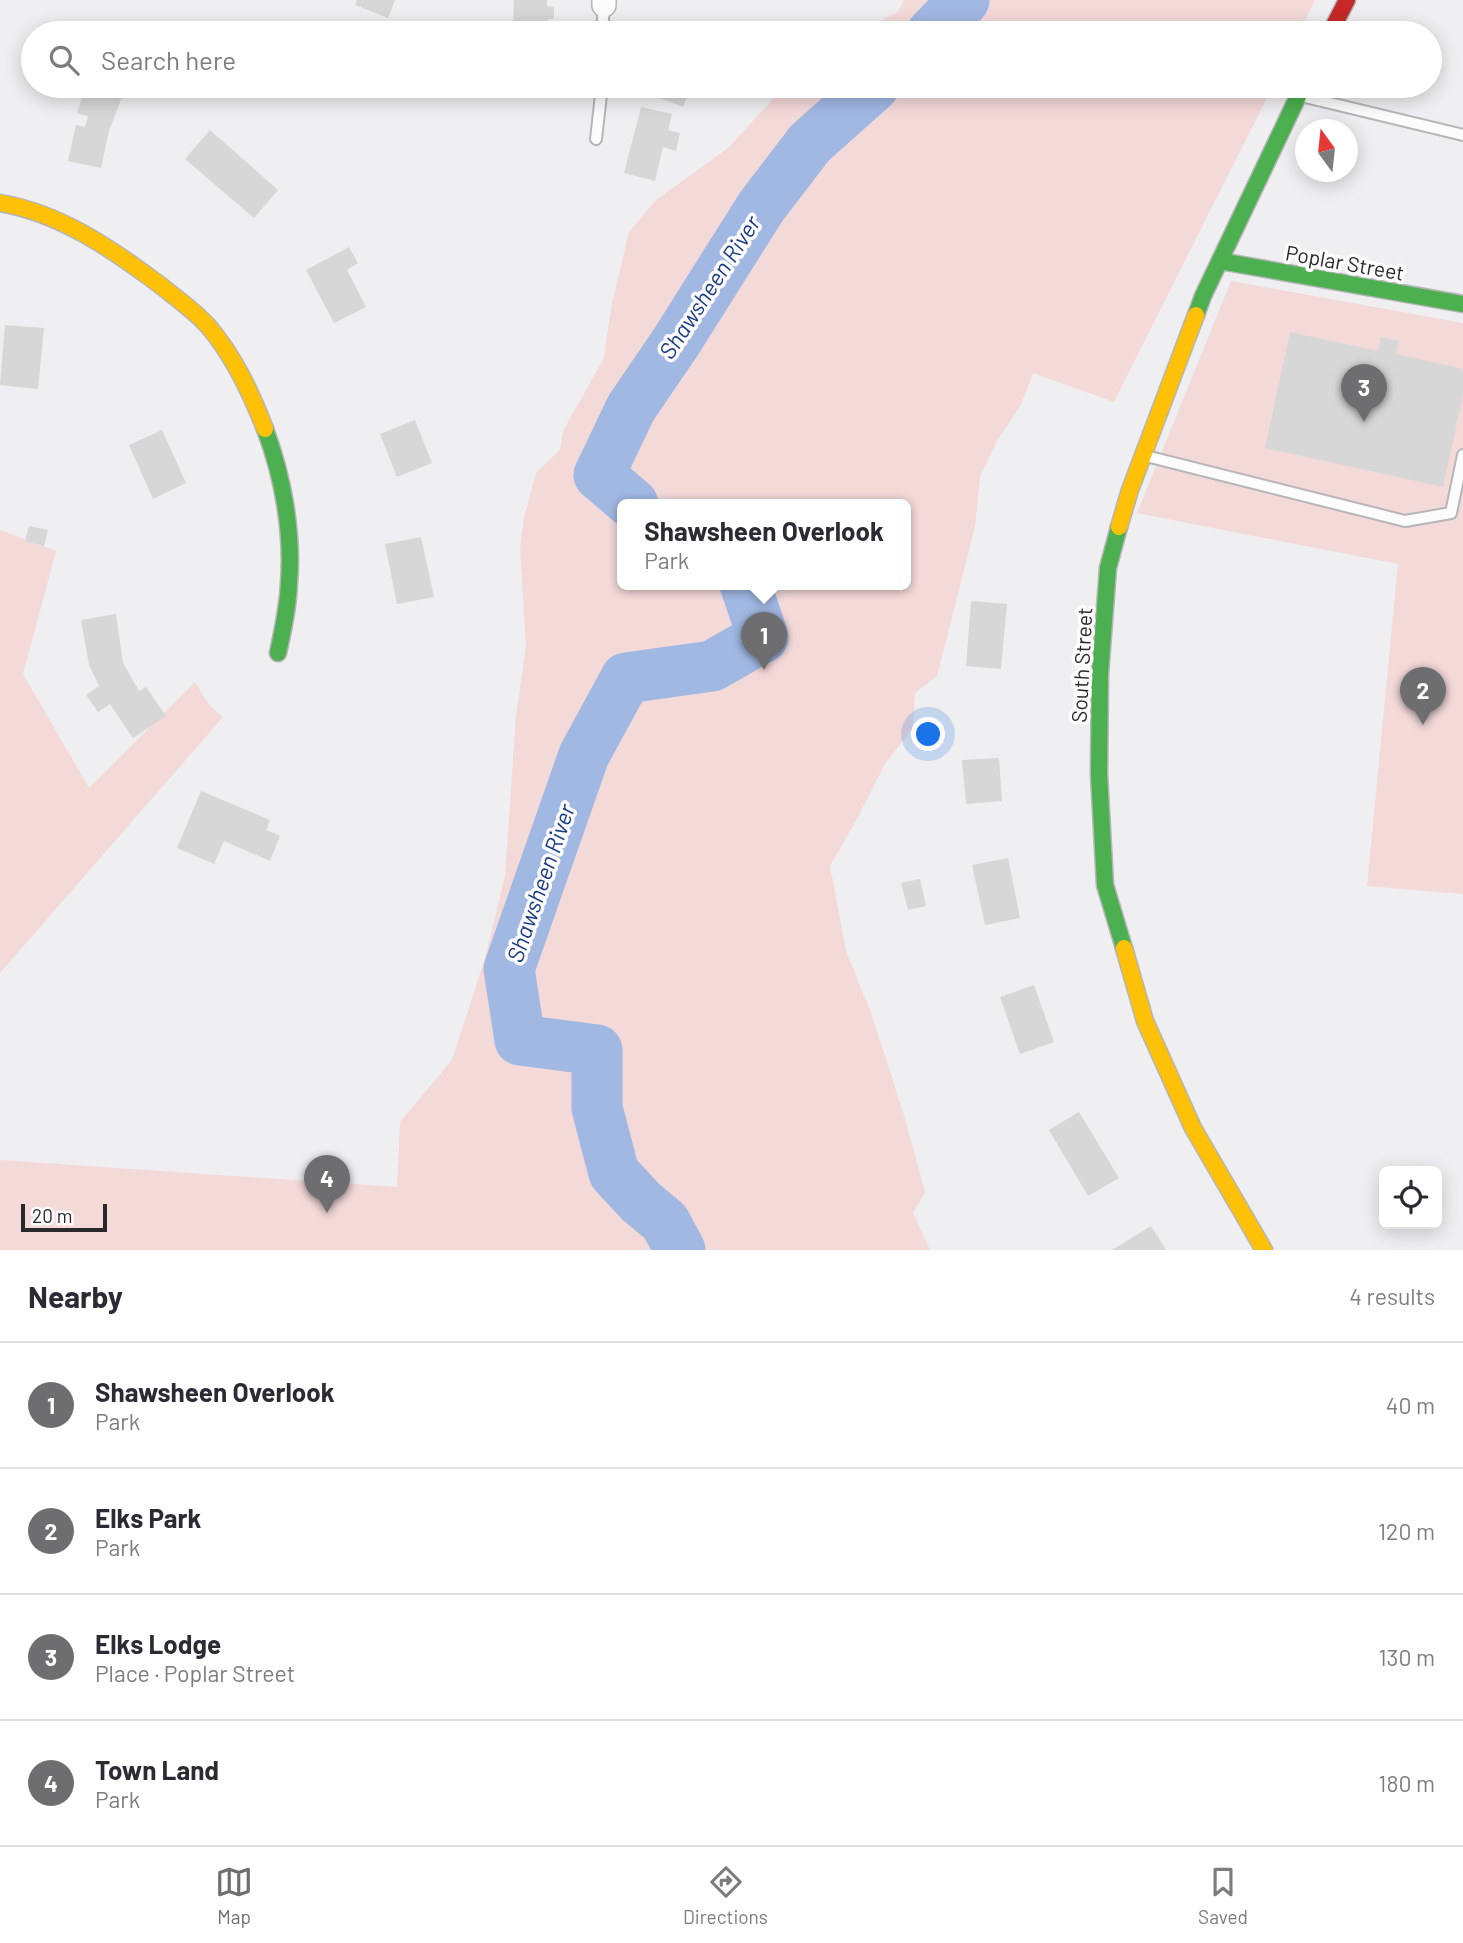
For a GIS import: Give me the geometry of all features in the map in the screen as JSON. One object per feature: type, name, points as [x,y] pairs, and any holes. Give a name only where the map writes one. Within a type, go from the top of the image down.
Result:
[{"type":"street","points":[[1336,21],[1347,0]]},
{"type":"street","name":"South Street","points":[[1264,1250],[1193,1128],[1144,1021],[1105,885],[1099,774],[1100,674],[1108,568],[1130,490],[1203,296],[1298,98]]},
{"type":"street","points":[[0,203],[37,210],[61,221],[96,240],[158,282],[207,325],[237,369],[260,416],[270,445],[286,517],[289,591],[278,653]]},
{"type":"street","name":"Poplar Street","points":[[1220,261],[1463,304]]},
{"type":"lane","points":[[603,21],[604,3]]},
{"type":"lane","points":[[596,139],[601,98]]},
{"type":"lane","points":[[1327,98],[1463,135]]},
{"type":"lane","points":[[1143,455],[1405,521],[1451,513],[1463,455]]},
{"type":"shaded area","points":[[904,0],[1315,0],[1305,21],[880,21],[898,12]]},
{"type":"shaded area","points":[[774,98],[1267,98],[1114,402],[1033,373],[1021,405],[997,441],[980,476],[975,527],[937,676],[915,693],[913,728],[885,764],[830,866],[846,951],[870,1010],[904,1115],[925,1192],[913,1213],[930,1250],[0,1250],[0,1160],[397,1187],[400,1122],[452,1060],[485,958],[505,876],[516,717],[526,647],[520,548],[524,518],[536,473],[560,450],[563,431],[604,358],[611,308],[629,232],[656,200],[728,148]]},
{"type":"shaded area","points":[[1231,281],[1463,323],[1463,894],[1367,886],[1398,564],[1137,513]]},
{"type":"shaded area","points":[[0,530],[56,551],[23,674],[89,788],[195,682],[209,705],[223,717],[0,973]]},
{"type":"building","points":[[357,0],[395,0],[388,18],[355,5]]},
{"type":"building","points":[[514,0],[547,0],[547,6],[554,7],[554,19],[513,21]]},
{"type":"building","points":[[82,98],[121,98],[109,131],[101,168],[68,161],[76,125],[85,127],[88,116],[77,113]]},
{"type":"building","points":[[659,98],[686,98],[683,107]]},
{"type":"building","points":[[641,107],[672,114],[668,130],[680,133],[676,151],[663,147],[655,181],[624,173]]},
{"type":"building","points":[[210,130],[278,190],[254,218],[185,159]]},
{"type":"building","points":[[349,247],[358,263],[347,270],[366,307],[334,323],[306,270]]},
{"type":"building","points":[[5,325],[44,328],[38,389],[0,385]]},
{"type":"building","points":[[1290,332],[1378,351],[1381,337],[1399,341],[1396,354],[1463,369],[1463,395],[1443,487],[1265,448]]},
{"type":"building","points":[[415,420],[432,463],[397,477],[380,434]]},
{"type":"building","points":[[162,430],[186,483],[153,499],[129,445]]},
{"type":"building","points":[[29,526],[48,530],[44,546],[25,541]]},
{"type":"building","points":[[421,537],[434,597],[397,604],[385,544]]},
{"type":"building","points":[[971,601],[1007,604],[1001,669],[966,666]]},
{"type":"building","points":[[116,614],[123,663],[139,691],[146,687],[166,716],[133,738],[110,704],[98,712],[86,695],[99,686],[89,665],[81,620]]},
{"type":"building","points":[[999,758],[1002,801],[966,804],[962,760]]},
{"type":"building","points":[[201,791],[270,820],[266,830],[280,836],[270,861],[224,841],[214,864],[177,848]]},
{"type":"building","points":[[1008,858],[1020,918],[985,925],[972,865]]},
{"type":"building","points":[[920,879],[926,906],[908,910],[901,883]]},
{"type":"building","points":[[1034,985],[1054,1042],[1020,1054],[1000,997]]},
{"type":"building","points":[[1079,1112],[1119,1178],[1088,1196],[1049,1130]]},
{"type":"building","points":[[1151,1226],[1166,1250],[1112,1250]]},
{"type":"waterway","name":"Shawsheen River","points":[[944,21],[964,0]]},
{"type":"waterway","name":"Shawsheen River","points":[[627,499],[599,475],[631,408],[761,207],[810,143],[861,98]]},
{"type":"waterway","name":"Shawsheen River","points":[[680,1250],[665,1222],[641,1202],[614,1173],[597,1108],[597,1050],[520,1040],[509,969],[584,755],[626,678],[712,666],[763,637],[747,590]]},
{"type":"traffic: fast","points":[[1196,315],[1297,98]]},
{"type":"traffic: fast","points":[[1220,261],[1463,304]]},
{"type":"traffic: fast","points":[[265,429],[282,485],[288,525],[288,601],[278,653]]},
{"type":"traffic: fast","points":[[1119,527],[1108,568],[1100,674],[1099,774],[1105,885],[1124,948]]},
{"type":"traffic: slow","points":[[0,203],[44,215],[85,234],[142,272],[191,310],[208,326],[234,362],[265,429]]},
{"type":"traffic: slow","points":[[1119,527],[1130,490],[1196,315]]},
{"type":"traffic: slow","points":[[1124,948],[1145,1021],[1193,1128],[1264,1250]]},
{"type":"traffic: jam","points":[[1336,21],[1347,0]]},
{"type":"place","name":"Elks Lodge","points":[[1364,422]]},
{"type":"place","name":"Shawsheen Overlook","points":[[764,670]]},
{"type":"place","name":"Elks Park","points":[[1423,725]]},
{"type":"place","name":"Town Land","points":[[327,1213]]}]
